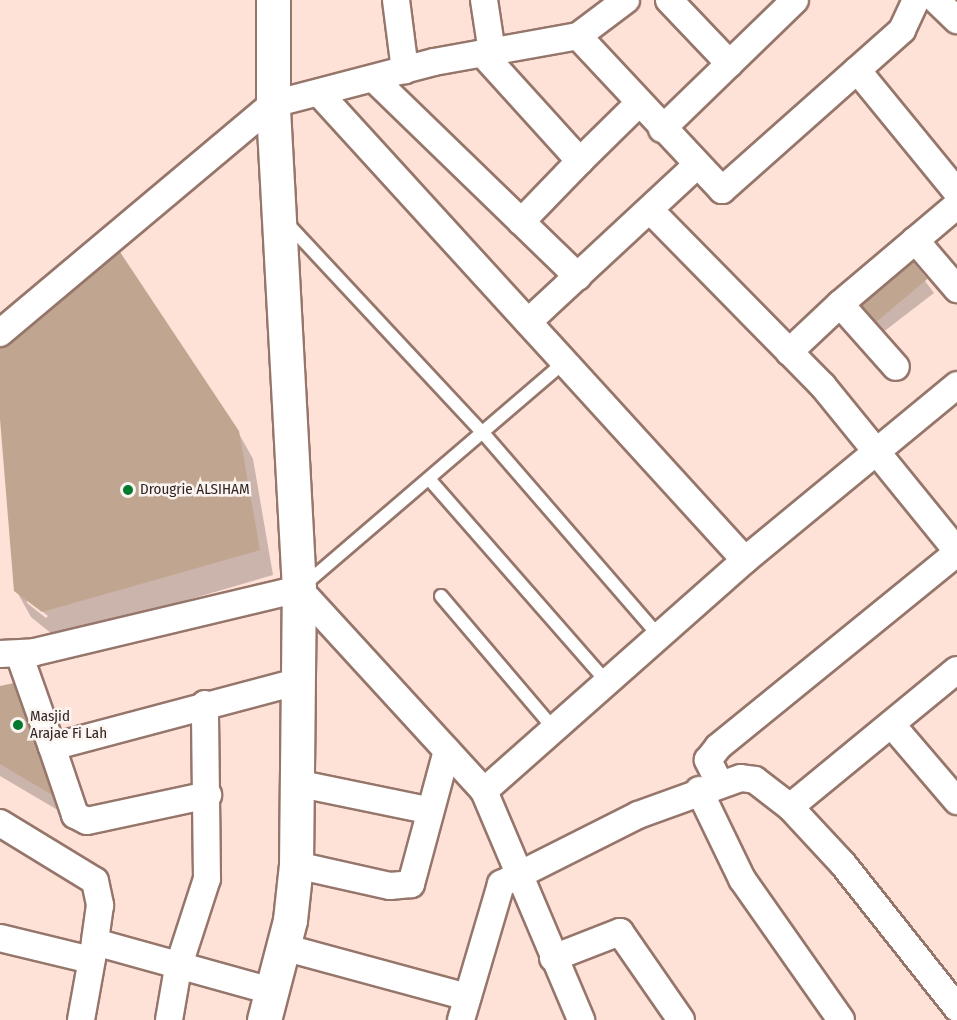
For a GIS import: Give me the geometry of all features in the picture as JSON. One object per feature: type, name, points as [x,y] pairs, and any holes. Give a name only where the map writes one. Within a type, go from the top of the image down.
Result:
[{"type":"street","points":[[0,938],[93,951],[178,968],[268,1005],[283,947],[296,865],[296,682],[299,589],[273,104],[273,0]]},
{"type":"street","points":[[396,0],[405,70]]},
{"type":"street","points":[[484,0],[487,52],[580,161]]},
{"type":"street","points":[[669,0],[730,64]]},
{"type":"street","points":[[662,129],[795,0]]},
{"type":"street","points":[[936,0],[957,20]]},
{"type":"street","points":[[0,333],[273,104],[405,70],[487,52],[578,36],[616,4]]},
{"type":"street","points":[[578,36],[696,166],[722,190],[733,185],[857,70],[907,6]]},
{"type":"street","points":[[857,70],[957,192]]},
{"type":"street","points":[[374,78],[578,277]]},
{"type":"street","points":[[319,93],[745,560]]},
{"type":"street","points":[[521,222],[639,103]]},
{"type":"street","points":[[528,322],[696,166]]},
{"type":"street","points":[[789,352],[840,304],[957,205]]},
{"type":"street","points":[[650,210],[789,352],[877,450],[957,552],[718,747],[708,760],[709,786],[742,879],[841,1020]]},
{"type":"street","points":[[915,240],[957,289]]},
{"type":"street","points":[[840,304],[896,367]]},
{"type":"street","points":[[484,791],[745,560],[957,385]]},
{"type":"street","points":[[208,795],[87,821],[75,815],[52,747],[9,654],[299,589]]},
{"type":"street","points":[[299,589],[484,791],[517,875],[581,1020]]},
{"type":"street","points":[[790,807],[956,674]]},
{"type":"street","points":[[52,747],[205,704],[296,682]]},
{"type":"street","points":[[169,1020],[178,968],[207,879],[208,795],[205,704]]},
{"type":"street","points":[[892,725],[957,801]]},
{"type":"street","points":[[296,865],[407,886],[447,751]]},
{"type":"street","points":[[283,947],[464,1008],[493,900],[501,884],[709,786],[755,780],[790,807],[843,864],[957,1008]]},
{"type":"street","points":[[296,783],[428,810]]},
{"type":"street","points":[[0,823],[95,881],[100,905],[81,1020]]},
{"type":"street","points":[[553,958],[620,932],[681,1020]]},
{"type":"lane","points":[[279,214],[484,434],[659,636]]},
{"type":"lane","points":[[299,589],[484,434],[564,362]]},
{"type":"lane","points":[[430,480],[607,682]]},
{"type":"lane","points":[[441,596],[555,729]]},
{"type":"building","name":"Drougrie ALSIHAM","points":[[120,252],[239,431],[260,550],[42,612],[14,591],[0,419],[0,347]]},
{"type":"building","points":[[908,256],[927,279],[871,326],[852,303]]},
{"type":"building","name":"Masjid Arajae Fi Lah","points":[[19,682],[64,802],[0,764],[0,686]]},
{"type":"place","name":"Drougrie ALSIHAM","points":[[128,490]]},
{"type":"place","name":"Masjid Arajae Fi Lah","points":[[18,725]]}]
